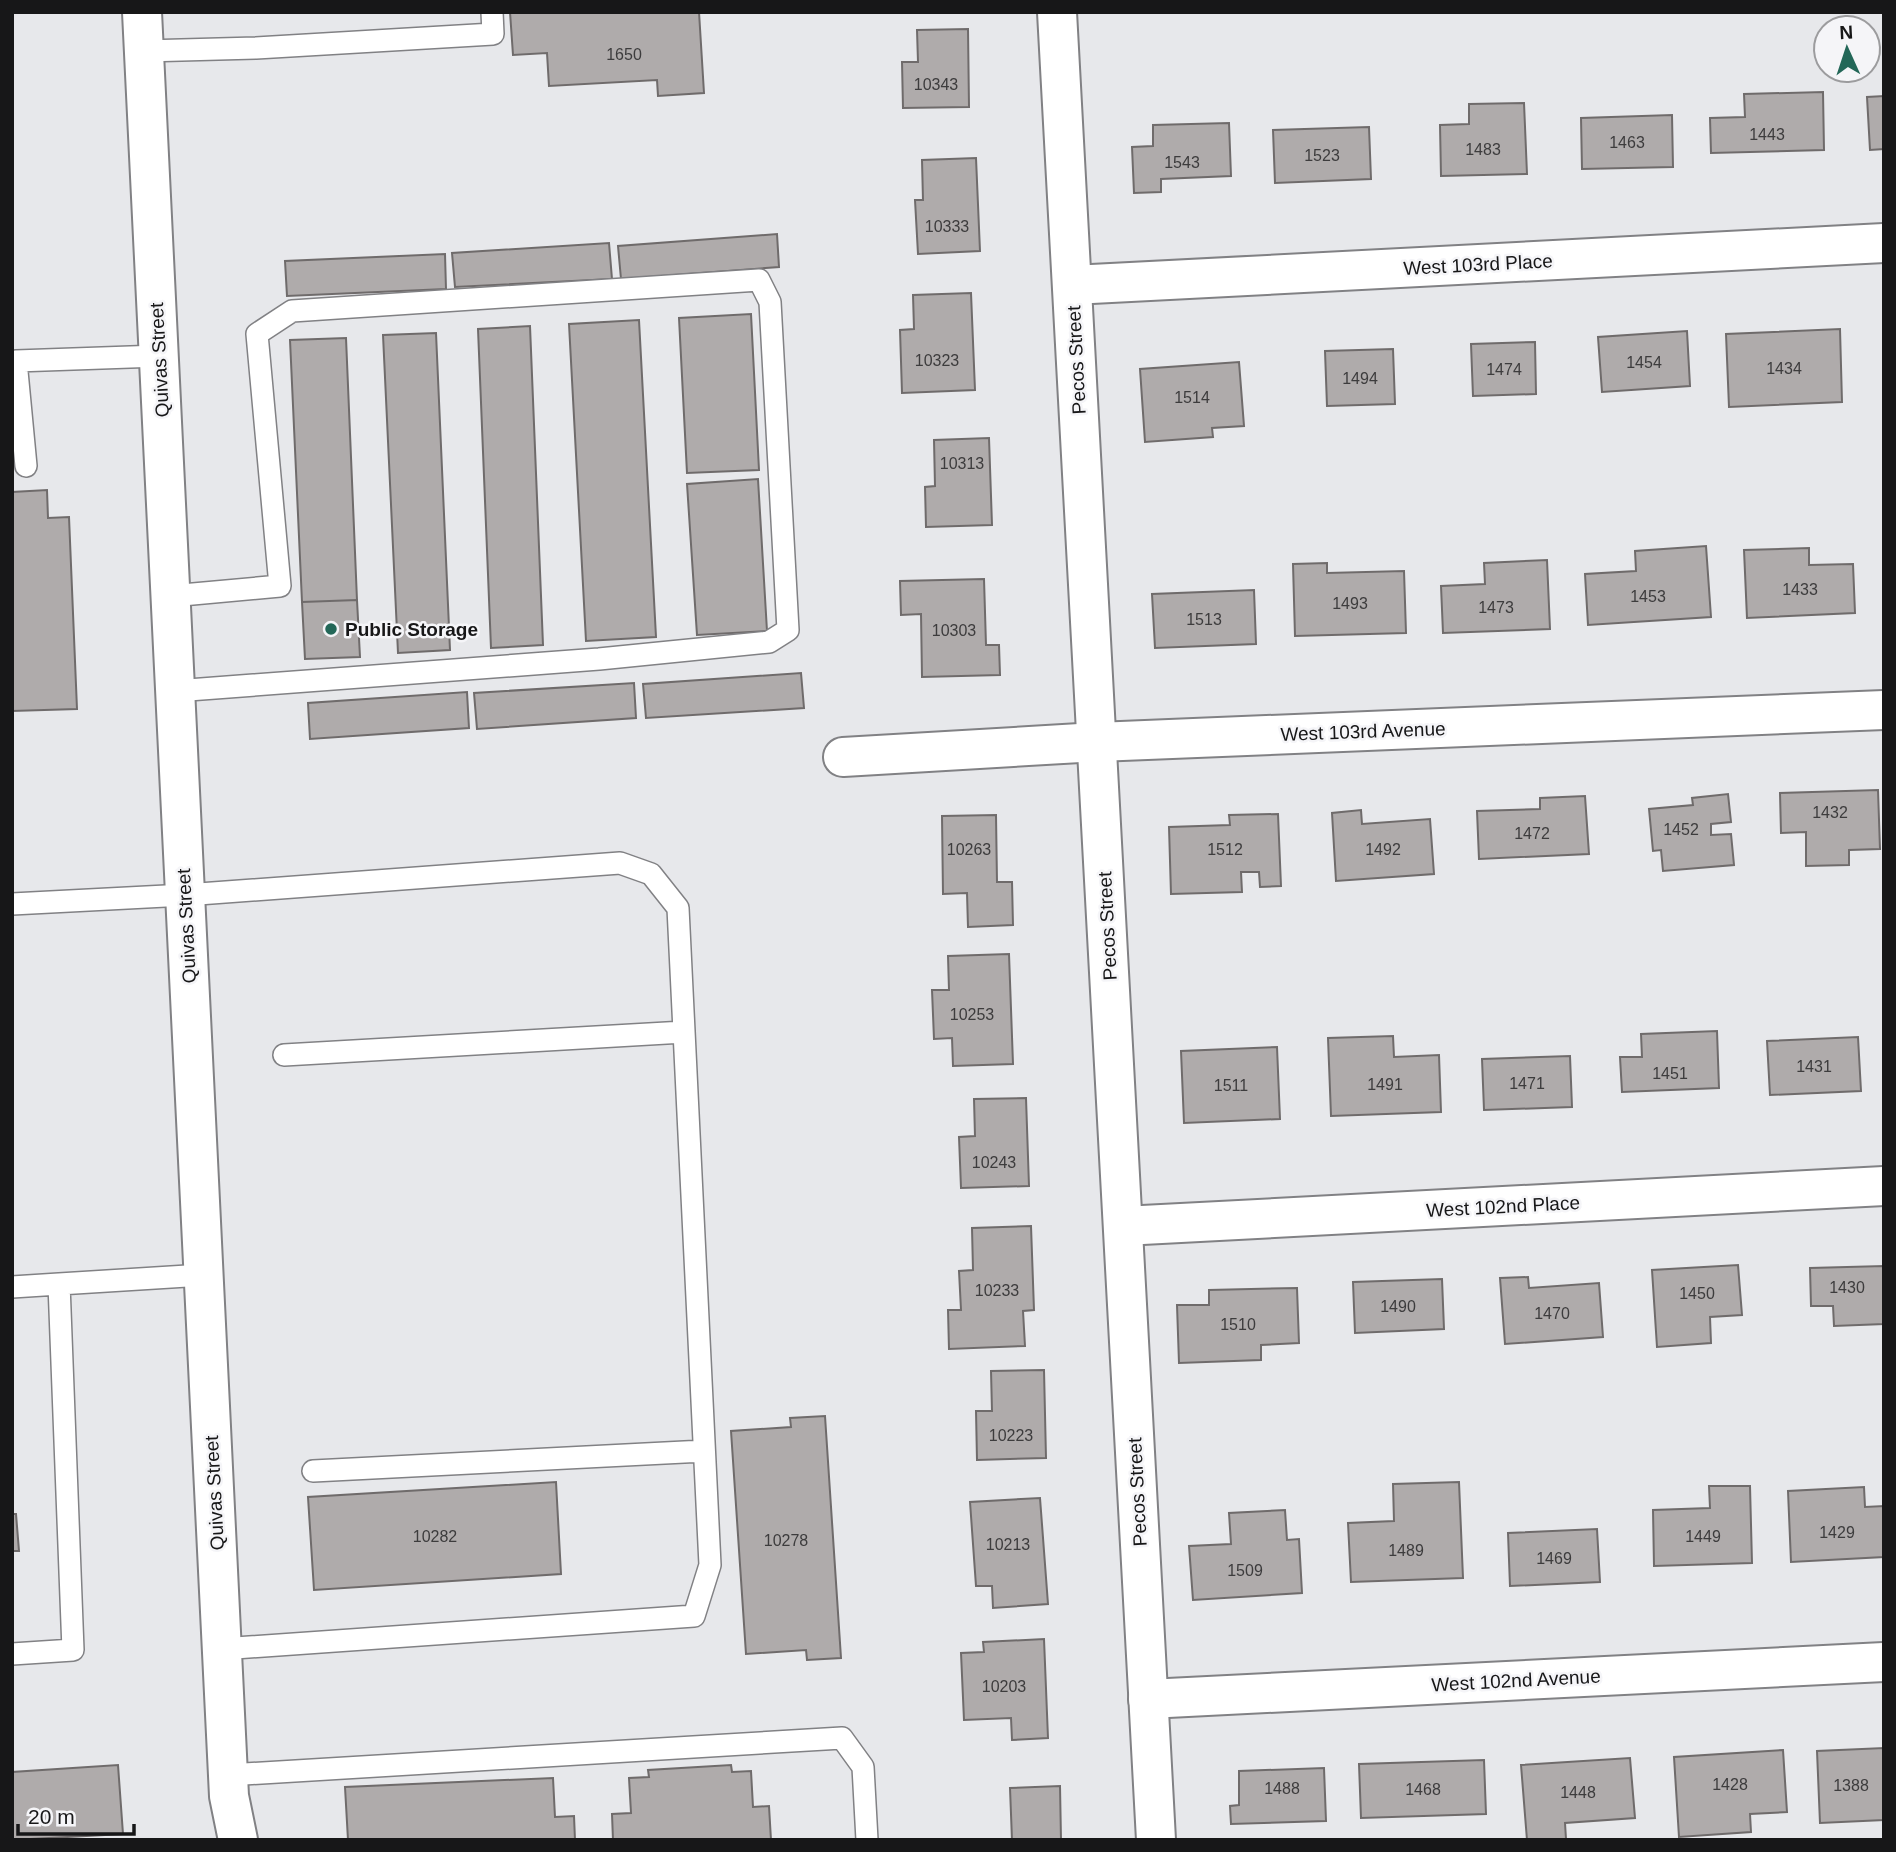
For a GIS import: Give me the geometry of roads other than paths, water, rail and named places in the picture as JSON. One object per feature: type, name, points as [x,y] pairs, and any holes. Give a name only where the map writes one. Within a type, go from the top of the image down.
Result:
[{"type":"street","name":"Quivas Street","points":[[142,12],[221,1649],[229,1796],[238,1840]]},
{"type":"street","name":"Pecos Street","points":[[1057,12],[1156,1840]]},
{"type":"street","name":"West 103rd Place","points":[[1072,285],[1884,243]]},
{"type":"street","name":"West 103rd Avenue","points":[[843,757],[1097,742],[1884,710]]},
{"type":"street","name":"West 102nd Place","points":[[1123,1226],[1884,1186]]},
{"type":"street","name":"West 102nd Avenue","points":[[1148,1699],[1884,1662]]},
{"type":"lane","points":[[145,51],[256,48],[493,34],[492,12]]},
{"type":"lane","points":[[171,596],[280,586],[257,334],[292,311],[759,280],[771,302],[788,630],[768,642],[612,657],[175,691]]},
{"type":"lane","points":[[26,466],[16,361],[159,356]]},
{"type":"lane","points":[[12,904],[185,895],[620,863],[651,874],[678,908],[710,1565],[694,1616],[221,1649]]},
{"type":"lane","points":[[284,1055],[684,1032]]},
{"type":"lane","points":[[12,1287],[203,1275]]},
{"type":"lane","points":[[12,1654],[73,1650],[59,1284]]},
{"type":"lane","points":[[313,1471],[704,1451]]},
{"type":"lane","points":[[228,1775],[842,1738],[863,1767],[867,1840]]},
{"type":"place","name":"Public Storage","points":[[331,629]]}]
